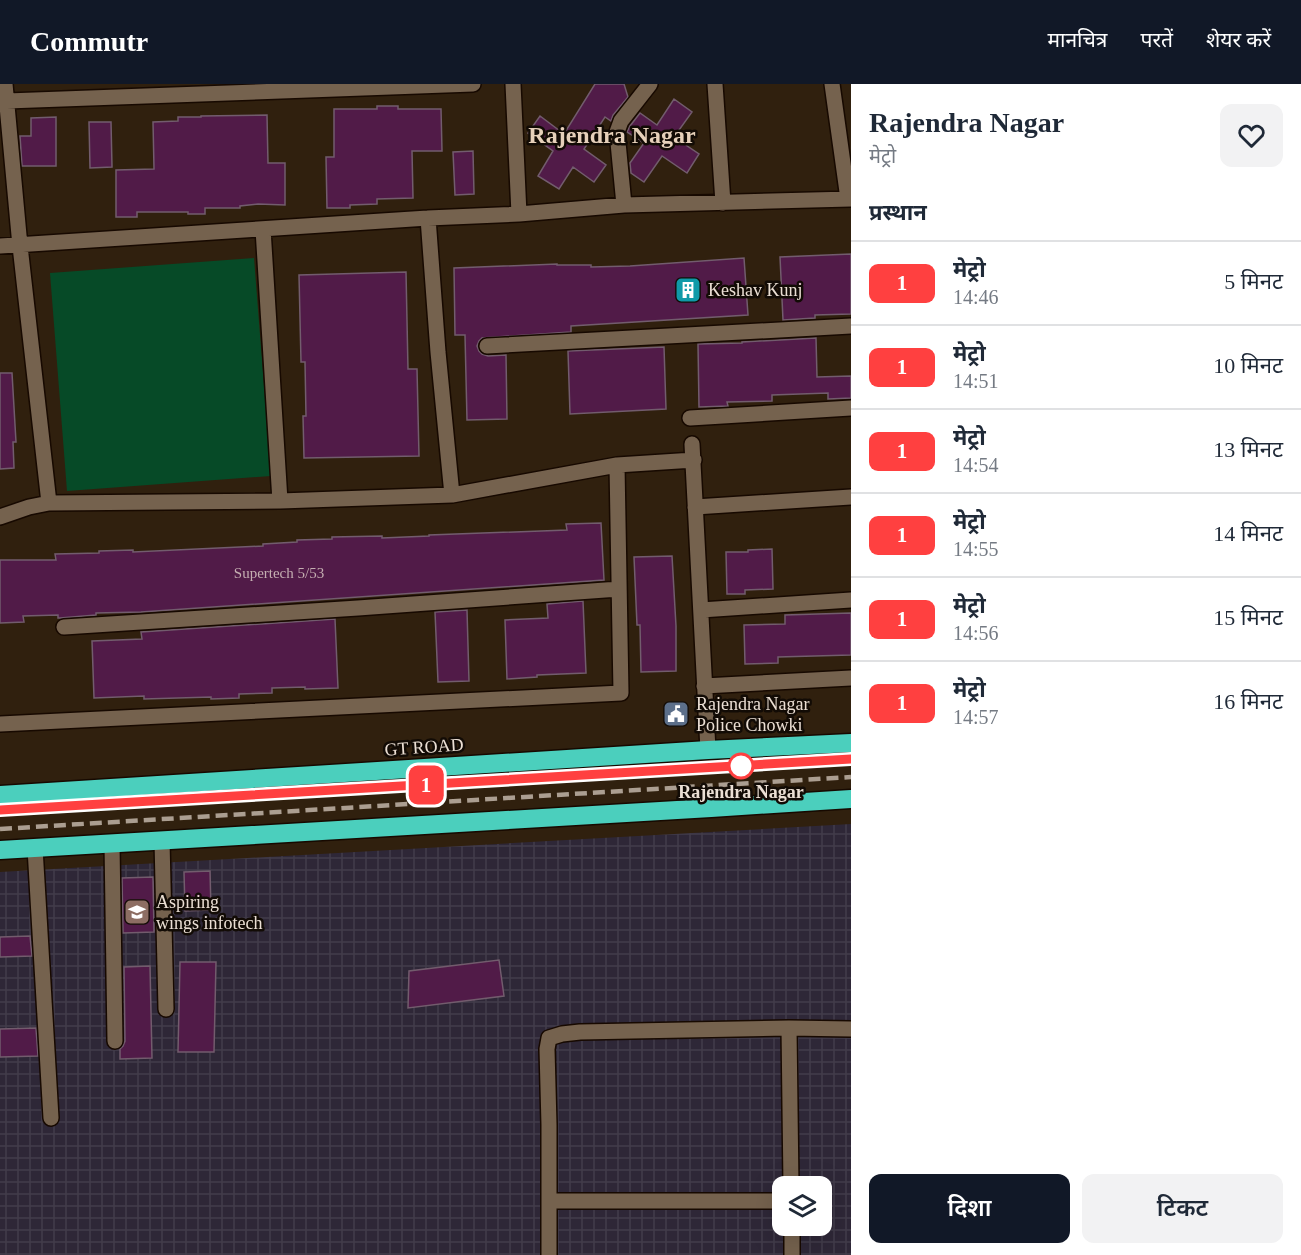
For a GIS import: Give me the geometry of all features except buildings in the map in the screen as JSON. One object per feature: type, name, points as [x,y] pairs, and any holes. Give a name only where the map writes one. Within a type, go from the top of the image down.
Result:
[{"type":"highway","name":"GT ROAD","points":[[0,795],[851,743]]},
{"type":"highway","points":[[0,850],[851,799]]},
{"type":"street","points":[[5,84],[20,246],[49,503]]},
{"type":"street","points":[[6,101],[472,84]]},
{"type":"street","points":[[513,84],[519,214]]},
{"type":"street","points":[[624,204],[617,132],[621,121],[650,84]]},
{"type":"street","points":[[715,84],[723,203]]},
{"type":"street","points":[[0,246],[519,214],[624,204],[849,199],[832,84]]},
{"type":"street","points":[[428,218],[452,495]]},
{"type":"street","points":[[263,229],[280,501]]},
{"type":"street","points":[[487,346],[851,326]]},
{"type":"street","points":[[690,418],[851,408]]},
{"type":"street","points":[[0,517],[49,503],[280,501],[452,495],[693,452],[708,750]]},
{"type":"street","points":[[0,724],[621,693],[617,465]]},
{"type":"street","points":[[695,507],[851,497]]},
{"type":"street","points":[[64,627],[619,589]]},
{"type":"street","points":[[701,610],[851,600]]},
{"type":"street","points":[[704,687],[851,678]]},
{"type":"street","points":[[162,841],[166,1009]]},
{"type":"street","points":[[112,844],[115,1041]]},
{"type":"street","points":[[35,848],[51,1118]]},
{"type":"street","points":[[789,1028],[791,1176]]},
{"type":"street","points":[[549,1255],[547,1049],[549,1038],[580,1032],[851,1029]]},
{"type":"street","points":[[549,1201],[772,1201]]},
{"type":"street","points":[[792,1236],[792,1255]]},
{"type":"shaded area","points":[[851,824],[851,1255],[0,1255],[0,872]]},
{"type":"green space","points":[[254,258],[271,476],[67,491],[50,273]]},
{"type":"railway","points":[[0,810],[851,759]]},
{"type":"railway","points":[[0,829],[851,777]]},
{"type":"metro line","name":"1","points":[[0,810],[851,759]]},
{"type":"place","name":"Keshav Kunj","points":[[688,290]]},
{"type":"place","name":"Rajendra Nagar Police Chowki","points":[[676,714]]},
{"type":"place","name":"Rajendra Nagar","points":[[741,766]]},
{"type":"place","name":"Aspiring wings infotech","points":[[137,912]]},
{"type":"district","name":"Rajendra Nagar","points":[[612,135]]}]
